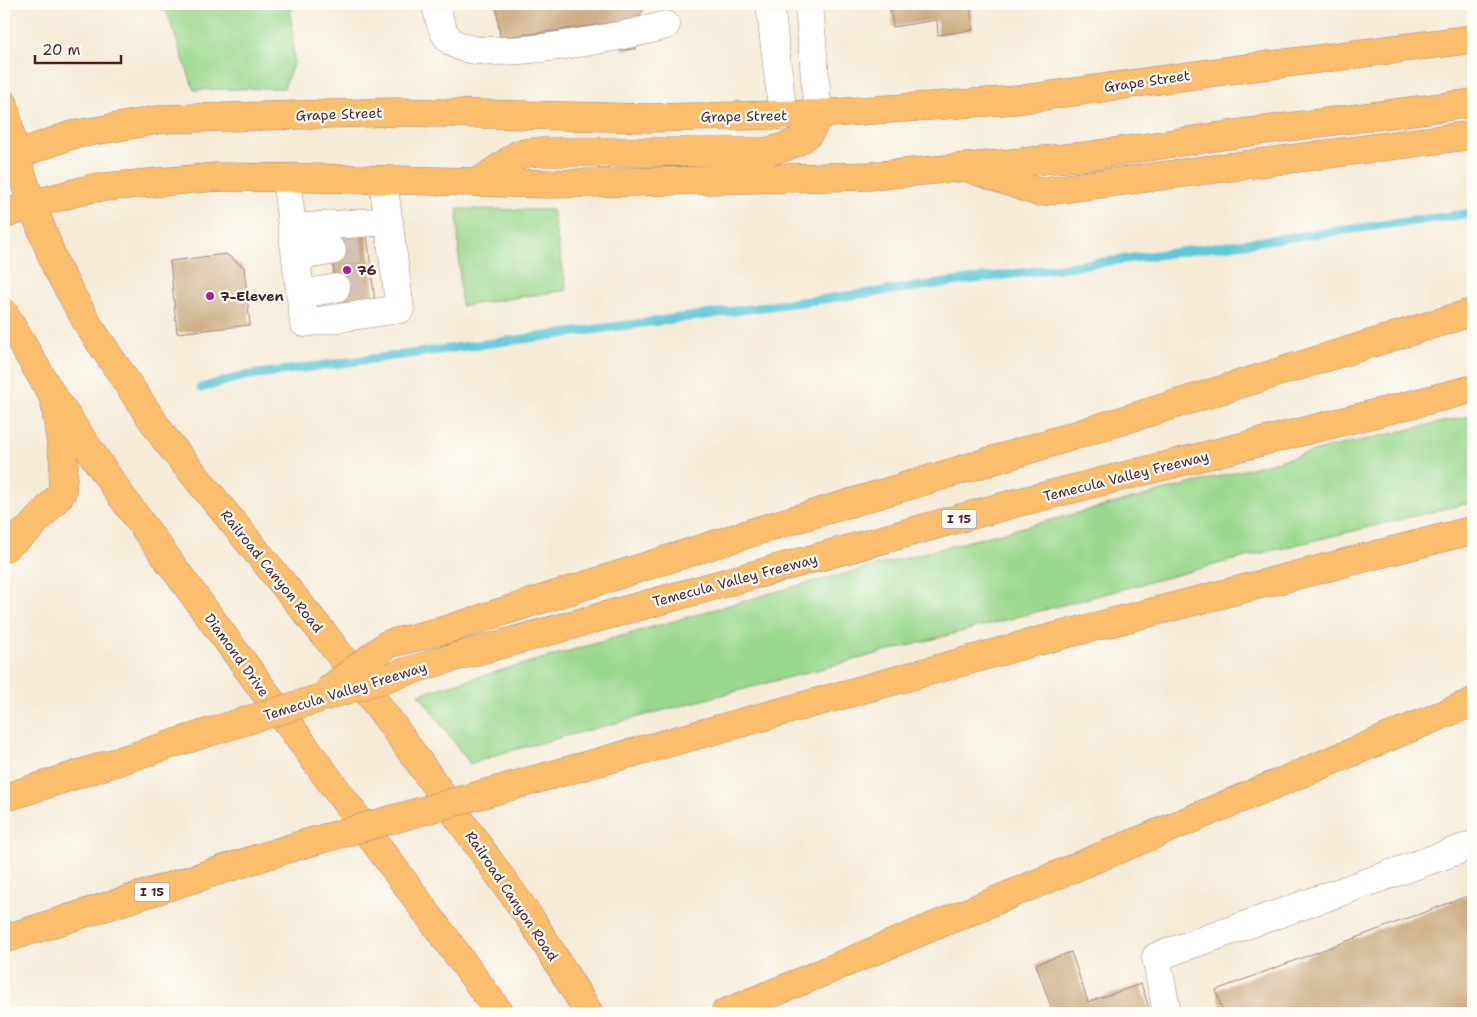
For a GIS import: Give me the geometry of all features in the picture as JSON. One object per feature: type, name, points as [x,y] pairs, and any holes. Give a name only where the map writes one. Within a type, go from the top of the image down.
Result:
[{"type":"main road","name":"Grape Street","points":[[10,157],[72,135],[163,119],[396,112],[650,118],[818,114],[1016,100],[1473,39]]},
{"type":"main road","points":[[4,215],[32,204],[93,188],[216,178],[550,184],[870,176],[1086,156],[1250,132],[1473,103]]},
{"type":"main road","name":"Railroad Canyon Road","points":[[4,104],[10,157],[32,204],[56,267],[89,326],[164,439],[327,638],[393,726],[532,922],[589,1013]]},
{"type":"main road","points":[[479,182],[519,154],[535,152],[764,152],[780,149],[799,140],[809,132],[818,114]]},
{"type":"main road","points":[[964,168],[1038,192],[1473,135]]},
{"type":"main road","points":[[312,702],[388,644],[445,630],[763,529],[1473,312]]},
{"type":"main road","name":"Diamond Drive","points":[[4,313],[54,398],[119,493],[500,1013]]},
{"type":"main road","name":"Temecula Valley Freeway","points":[[4,798],[216,730],[448,659],[1012,504],[1473,389]]},
{"type":"main road","points":[[4,548],[29,529],[62,493],[64,464],[54,398]]},
{"type":"main road","name":"I 15","points":[[4,939],[300,845],[537,778],[1031,643],[1473,530]]},
{"type":"main road","points":[[726,1013],[1473,702]]},
{"type":"lane","points":[[770,4],[783,116]]},
{"type":"lane","points":[[809,4],[818,114]]},
{"type":"lane","points":[[437,10],[442,30],[448,39],[458,46],[478,50],[534,49],[641,32],[666,25]]},
{"type":"lane","points":[[286,178],[304,323],[400,309],[385,280],[383,180]]},
{"type":"lane","points":[[292,228],[383,237]]},
{"type":"lane","points":[[296,256],[332,251]]},
{"type":"lane","points":[[301,294],[336,288]]},
{"type":"lane","points":[[1167,1013],[1156,957],[1473,845]]},
{"type":"green space","points":[[150,4],[290,4],[294,62],[284,88],[194,90],[167,12]]},
{"type":"green space","points":[[457,209],[552,210],[567,290],[461,306]]},
{"type":"green space","points":[[1473,415],[1473,502],[1229,561],[502,753],[470,764],[419,694],[789,588],[1336,446]]},
{"type":"building","points":[[496,4],[642,4],[643,11],[633,25],[636,49],[621,50],[619,22],[500,38]]},
{"type":"building","points":[[890,4],[970,4],[973,30],[938,35],[937,20],[893,27]]},
{"type":"building","points":[[366,225],[376,312],[339,316],[329,230]]},
{"type":"building","name":"7-Eleven","points":[[226,254],[244,267],[250,325],[177,333],[170,261]]},
{"type":"building","points":[[1473,894],[1473,1013],[1223,1013],[1216,990]]},
{"type":"building","points":[[1071,952],[1088,1002],[1141,984],[1151,1013],[1053,1013],[1036,964]]},
{"type":"waterway","points":[[201,388],[243,376],[1473,213]]},
{"type":"tunnel","points":[[332,251],[369,247]]},
{"type":"tunnel","points":[[336,288],[373,282]]},
{"type":"place","name":"76","points":[[347,270]]},
{"type":"place","name":"7-Eleven","points":[[210,296]]}]
